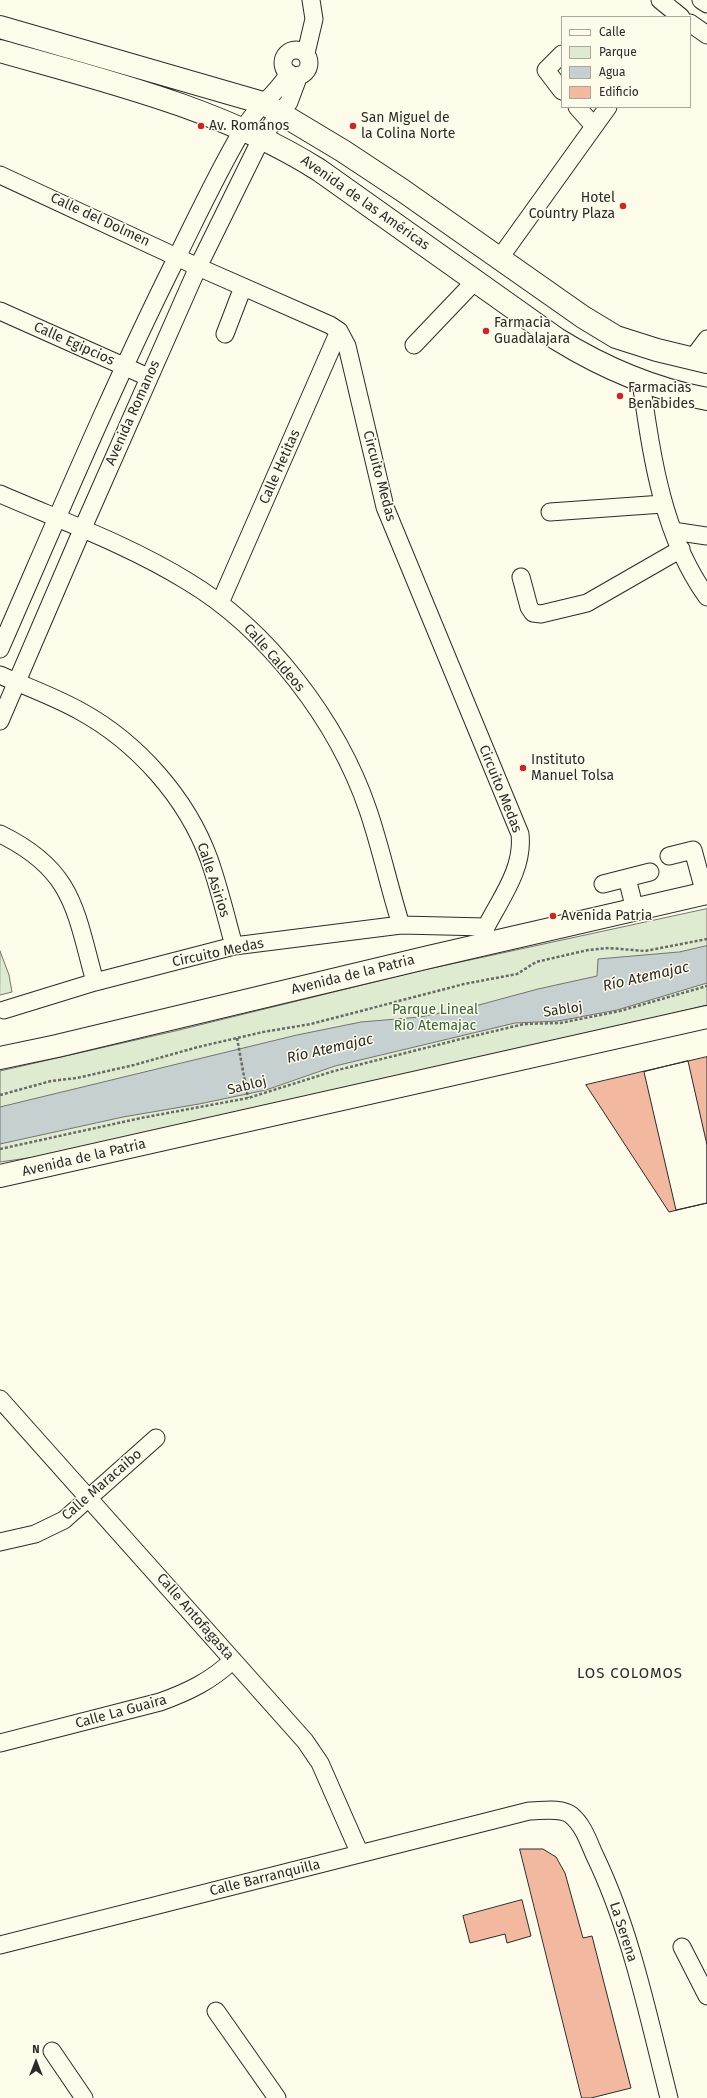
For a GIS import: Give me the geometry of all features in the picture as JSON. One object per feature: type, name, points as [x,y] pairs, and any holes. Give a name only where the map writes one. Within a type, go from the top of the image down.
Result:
[{"type":"main road","name":"Avenida de las Américas","points":[[0,27],[272,108],[402,190],[583,317],[616,337],[700,361]]},
{"type":"main road","name":"Avenida de las Américas","points":[[0,51],[155,96],[253,133],[290,151],[580,352],[641,382],[673,392],[707,399]]},
{"type":"main road","name":"Avenida de la Patria","points":[[0,1058],[57,1046],[493,933],[635,910],[706,894]]},
{"type":"main road","name":"Avenida de la Patria","points":[[0,1176],[707,1017]]},
{"type":"street","points":[[660,0],[680,16]]},
{"type":"street","points":[[701,0],[707,4]]},
{"type":"street","name":"Avenida Romanos","points":[[0,649],[124,366],[210,187],[272,108],[278,90],[294,74],[305,72],[309,66],[309,59],[300,51],[314,19],[311,3]]},
{"type":"street","points":[[691,24],[707,35]]},
{"type":"street","points":[[561,55],[546,70],[561,90]]},
{"type":"street","points":[[578,108],[594,126]]},
{"type":"street","points":[[499,259],[607,108]]},
{"type":"street","name":"Avenida Romanos","points":[[0,720],[148,377],[198,267],[253,133]]},
{"type":"street","name":"Calle del Dolmen","points":[[0,175],[198,267]]},
{"type":"street","points":[[198,267],[330,325],[339,331]]},
{"type":"street","points":[[414,345],[476,280]]},
{"type":"street","points":[[225,334],[243,287]]},
{"type":"street","name":"Calle Egipcios","points":[[0,311],[148,377]]},
{"type":"street","name":"Calle Hetitas","points":[[220,604],[339,331]]},
{"type":"street","name":"Circuito Medas","points":[[4,1010],[95,982],[234,946],[401,925],[493,933],[522,848],[520,834],[385,507],[347,346],[339,331]]},
{"type":"street","points":[[700,361],[707,339]]},
{"type":"street","points":[[641,382],[652,455],[663,504],[673,531],[697,583],[707,597]]},
{"type":"street","name":"Calle Caldeos","points":[[0,494],[170,571],[220,604],[264,642],[294,676],[322,717],[348,764],[368,810],[401,925]]},
{"type":"street","points":[[550,512],[663,504]]},
{"type":"street","points":[[673,531],[707,536]]},
{"type":"street","points":[[521,577],[529,607],[533,613],[541,614],[587,603],[681,549]]},
{"type":"street","name":"Calle Asirios","points":[[0,675],[80,711],[112,732],[136,752],[162,780],[184,810],[209,859],[234,946]]},
{"type":"street","points":[[0,834],[39,857],[54,872],[65,887],[76,913],[95,982]]},
{"type":"street","points":[[669,856],[700,848],[706,894]]},
{"type":"street","points":[[603,884],[650,872]]},
{"type":"street","points":[[628,878],[635,910]]},
{"type":"street","name":"Calle Antofagasta","points":[[0,1399],[313,1752],[326,1777],[360,1854]]},
{"type":"street","name":"Calle Maracaibo","points":[[0,1542],[51,1527],[64,1520],[88,1497],[156,1438]]},
{"type":"street","name":"Calle La Guaira","points":[[0,1743],[160,1702],[207,1682],[233,1660]]},
{"type":"street","name":"La Serena","points":[[529,1812],[556,1810],[569,1814],[580,1824],[601,1868],[624,1929],[669,2098]]},
{"type":"street","name":"Calle Barranquilla","points":[[0,1945],[529,1812]]},
{"type":"street","points":[[682,1947],[707,1996]]},
{"type":"street","points":[[216,2011],[277,2098]]},
{"type":"street","points":[[52,2051],[84,2098]]},
{"type":"path","points":[[0,1095],[51,1081],[77,1078],[134,1066],[198,1047],[237,1038],[311,1024],[464,984],[517,974],[536,962],[588,950],[609,948],[645,951],[707,939]]},
{"type":"path","name":"Sabloj","points":[[0,1149],[141,1118],[248,1098],[334,1071],[461,1039],[524,1024],[560,1023],[620,1011],[707,986]]},
{"type":"path","points":[[237,1038],[248,1098]]},
{"type":"green space","name":"Parque Lineal Rio Atemajac","points":[[707,909],[707,1005],[562,1040],[35,1157],[0,1162],[0,1071],[175,1031],[419,971]]},
{"type":"green space","points":[[0,951],[9,975],[12,992],[0,995]]},
{"type":"water","name":"Río Atemajac","points":[[707,946],[707,983],[617,1010],[558,1021],[515,1023],[335,1066],[266,1090],[199,1104],[123,1117],[0,1144],[0,1107],[297,1035],[361,1022],[420,1017],[475,1006],[538,989],[597,976],[598,959],[679,952]]},
{"type":"building","points":[[707,1057],[707,1203],[669,1212],[586,1085]]},
{"type":"building","points":[[688,1061],[707,1145],[707,1203],[676,1210],[644,1072]]},
{"type":"building","points":[[520,1849],[543,1849],[556,1857],[565,1873],[583,1938],[592,1936],[631,2088],[591,2098],[582,2098]]},
{"type":"building","points":[[522,1900],[531,1936],[507,1943],[505,1934],[470,1943],[463,1916]]},
{"type":"place","name":"Av. Romanos","points":[[201,126]]},
{"type":"place","name":"San Miguel de la Colina Norte","points":[[353,126]]},
{"type":"place","name":"Hotel Country Plaza","points":[[623,206]]},
{"type":"place","name":"Farmacia Guadalajara","points":[[486,331]]},
{"type":"place","name":"Farmacias Benabides","points":[[620,396]]},
{"type":"place","name":"Instituto Manuel Tolsa","points":[[523,768]]},
{"type":"place","name":"Avenida Patria","points":[[553,916]]},
{"type":"district","name":"LOS COLOMOS","points":[[630,1674]]}]
